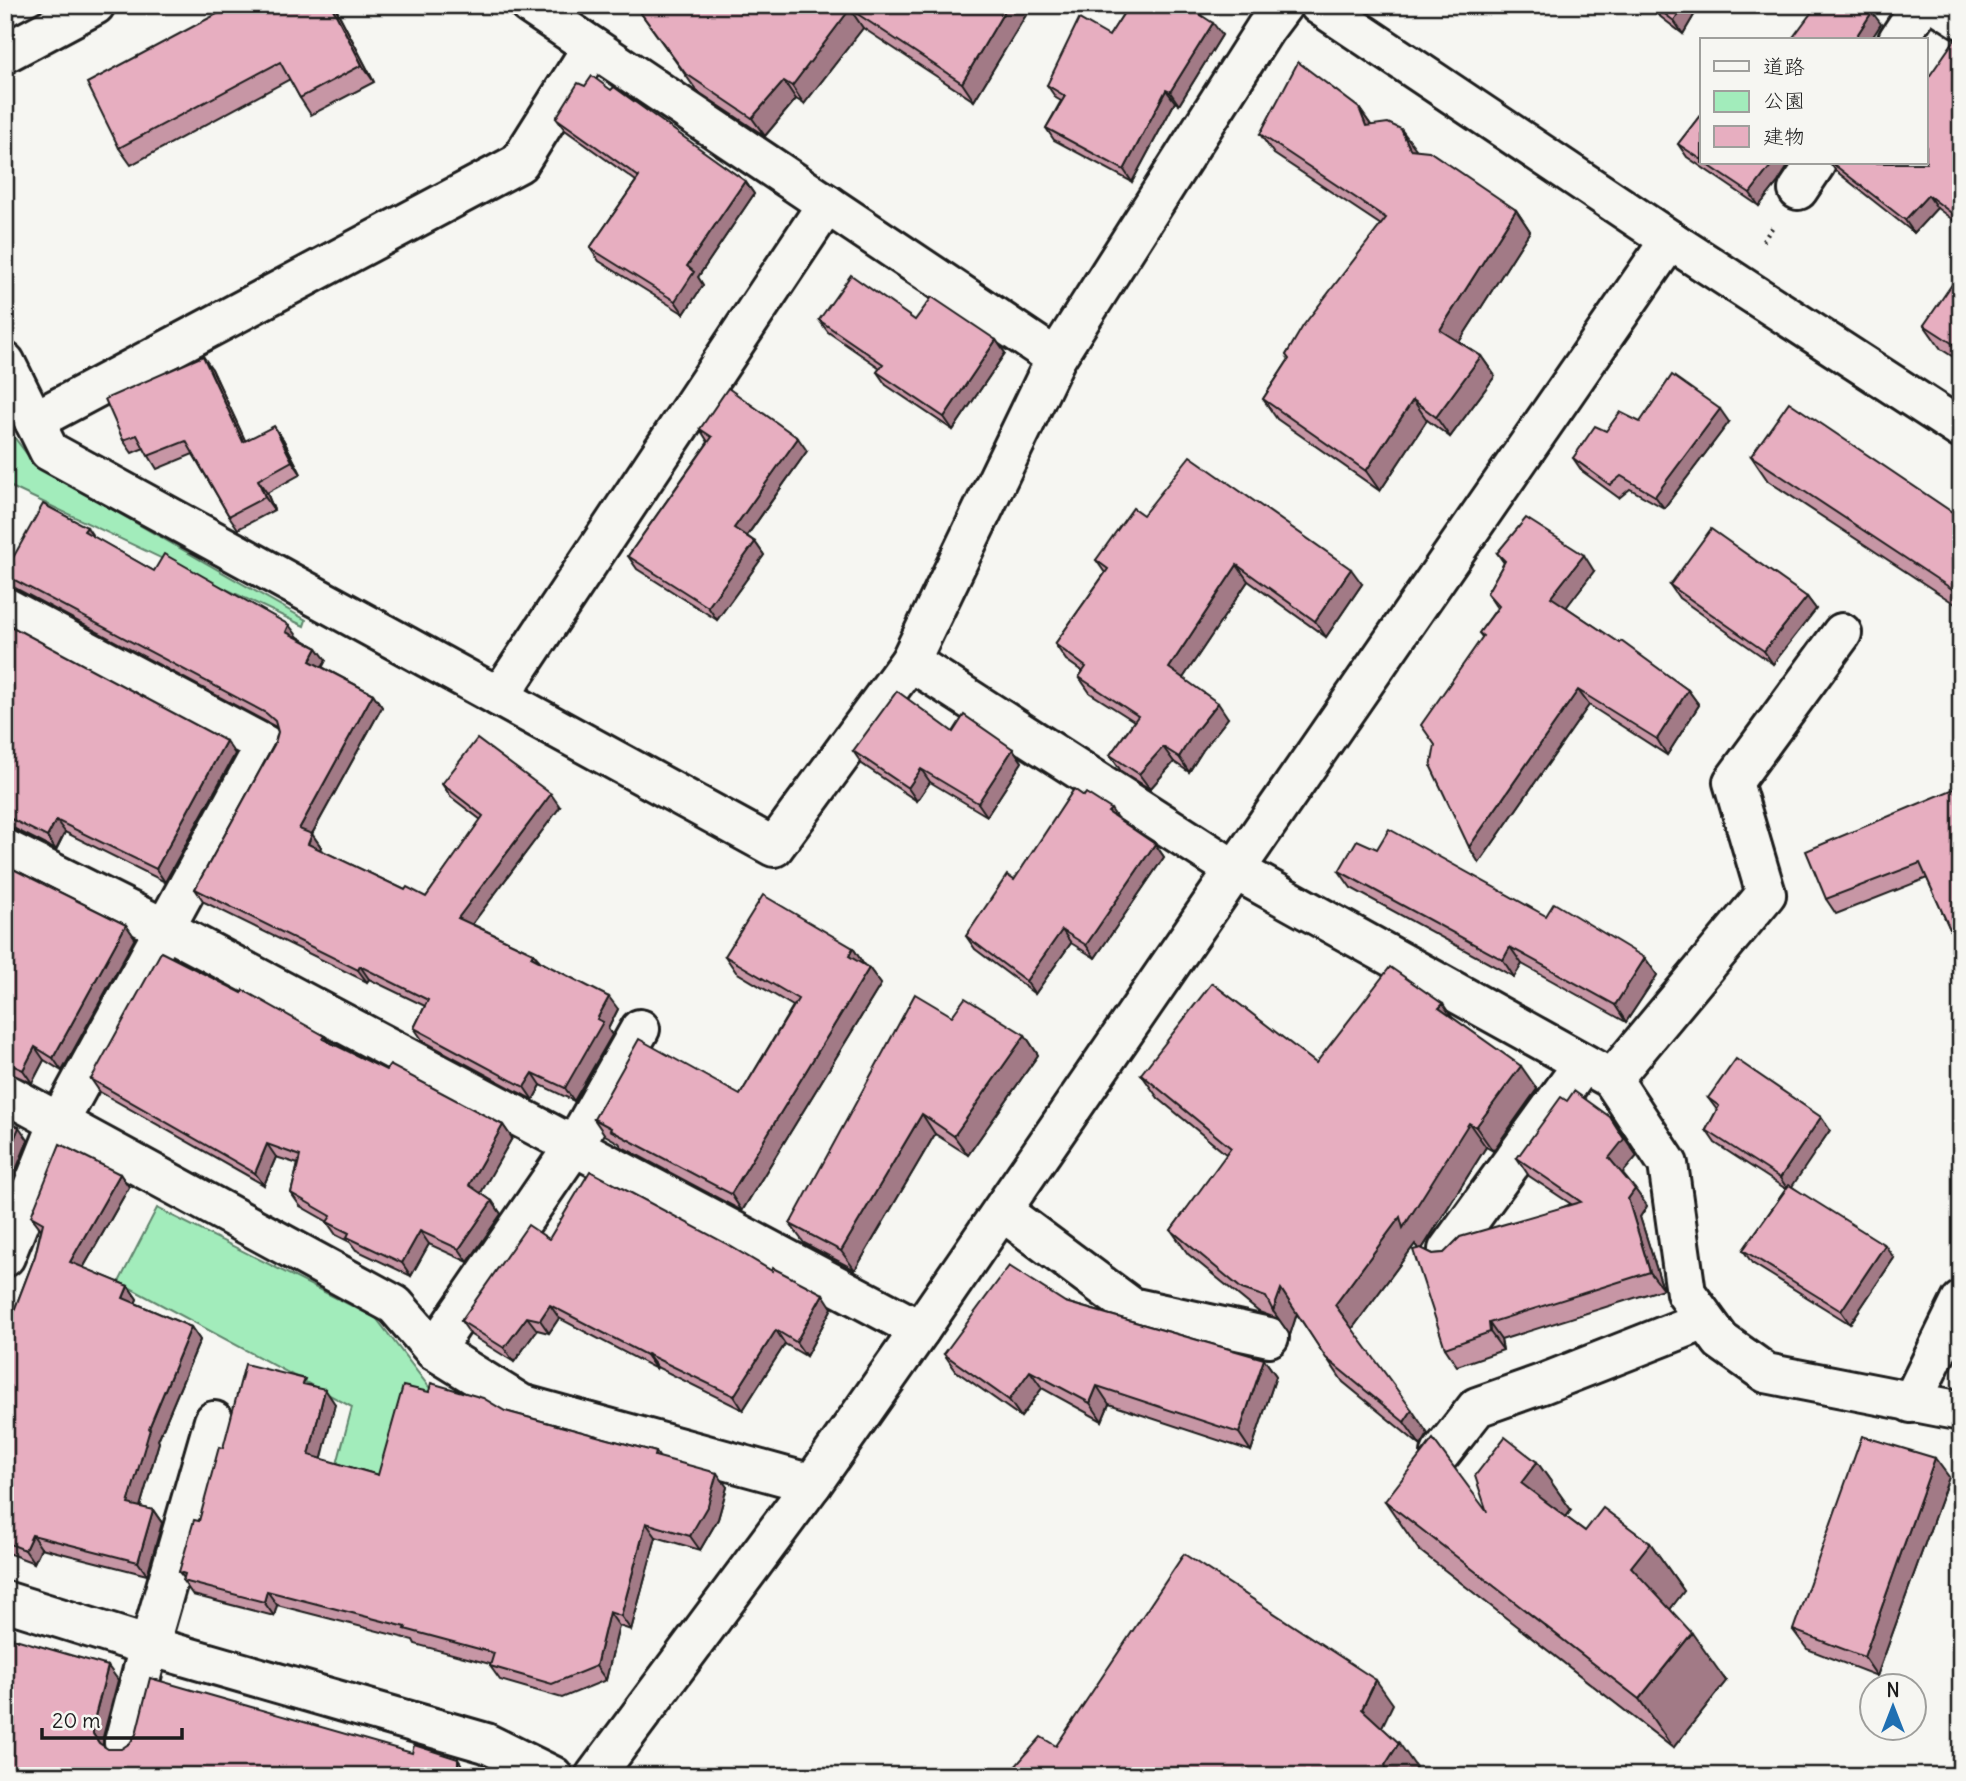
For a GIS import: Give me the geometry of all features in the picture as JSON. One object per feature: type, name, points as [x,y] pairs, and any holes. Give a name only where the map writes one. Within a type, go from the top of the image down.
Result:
[{"type":"street","points":[[5,53],[95,5]]},
{"type":"street","points":[[530,5],[1056,358]]},
{"type":"street","points":[[5,362],[49,450],[774,847],[910,661],[1056,358],[1265,29],[1283,5]]},
{"type":"street","points":[[1320,5],[1670,240],[1961,429]]},
{"type":"street","points":[[1901,38],[1941,8]]},
{"type":"street","points":[[34,421],[519,163],[592,47]]},
{"type":"street","points":[[499,698],[827,204]]},
{"type":"street","points":[[595,1776],[811,1484],[920,1330],[1670,240]]},
{"type":"street","points":[[5,607],[265,745],[59,1122],[5,1257]]},
{"type":"street","points":[[1448,1250],[1597,1072],[1766,894],[1733,782],[1842,634]]},
{"type":"street","points":[[910,661],[1235,870],[1597,1072],[1668,1164],[1686,1293],[1721,1341],[1766,1373],[1961,1411]]},
{"type":"street","points":[[5,849],[164,928],[920,1330]]},
{"type":"street","points":[[434,1350],[574,1146],[640,1029]]},
{"type":"street","points":[[5,1093],[395,1305],[434,1350],[521,1404],[811,1484]]},
{"type":"street","points":[[1002,1211],[1131,1307],[1269,1337]]},
{"type":"street","points":[[1911,1403],[1961,1301]]},
{"type":"street","points":[[1441,1453],[1477,1407],[1705,1320]]},
{"type":"street","points":[[124,1742],[214,1421]]},
{"type":"street","points":[[5,1601],[149,1646],[486,1743],[553,1776]]},
{"type":"green space","points":[[5,425],[36,466],[306,620],[304,626],[5,484]]},
{"type":"green space","points":[[157,1208],[376,1318],[432,1391],[408,1489],[336,1468],[352,1407],[119,1282]]},
{"type":"building","points":[[229,5],[331,5],[362,65],[300,98],[280,62],[119,148],[87,83],[230,7]]},
{"type":"building","points":[[635,5],[1008,5],[962,83],[850,9],[792,86],[784,81],[752,118],[685,73]]},
{"type":"building","points":[[1129,5],[1192,5],[1190,8],[1213,23],[1170,92],[1166,90],[1124,170],[1046,128],[1065,96],[1047,85],[1079,19],[1109,36]]},
{"type":"building","points":[[1653,5],[1683,5],[1674,21]]},
{"type":"building","points":[[1817,5],[1864,5],[1872,12],[1855,38],[1792,38]]},
{"type":"building","points":[[1958,35],[1961,36],[1961,214],[1958,218],[1928,195],[1905,220],[1833,164],[1927,164],[1927,80]]},
{"type":"building","points":[[1298,62],[1359,108],[1366,126],[1388,123],[1401,129],[1410,149],[1429,151],[1516,210],[1440,330],[1481,356],[1436,417],[1413,400],[1366,471],[1263,399],[1289,359],[1286,355],[1303,326],[1386,218],[1260,134]]},
{"type":"building","points":[[592,76],[611,90],[614,87],[745,181],[687,266],[694,272],[675,301],[590,248],[639,177],[556,118],[578,83],[585,86]]},
{"type":"building","points":[[1700,116],[1700,159],[1678,144]]},
{"type":"building","points":[[1706,164],[1772,164],[1750,193]]},
{"type":"building","points":[[851,275],[915,320],[932,297],[996,340],[944,417],[877,372],[883,364],[819,320]]},
{"type":"building","points":[[1955,280],[1961,283],[1961,349],[1924,325]]},
{"type":"building","points":[[203,356],[243,442],[274,426],[292,461],[258,480],[265,497],[229,516],[186,441],[148,456],[137,435],[123,440],[105,399]]},
{"type":"building","points":[[1672,375],[1720,409],[1655,496],[1621,476],[1610,485],[1573,458],[1595,426],[1606,431],[1620,412],[1640,422]]},
{"type":"building","points":[[728,388],[798,438],[734,528],[755,542],[708,607],[628,556],[712,437],[700,429]]},
{"type":"building","points":[[1789,402],[1961,518],[1961,595],[1751,456]]},
{"type":"building","points":[[1190,456],[1351,569],[1315,621],[1237,565],[1169,668],[1218,703],[1193,734],[1179,757],[1163,747],[1139,774],[1110,755],[1138,716],[1079,677],[1086,667],[1055,644],[1108,569],[1096,560],[1133,508],[1143,515]]},
{"type":"building","points":[[43,504],[87,527],[84,531],[154,571],[164,554],[289,625],[286,632],[317,648],[310,661],[373,694],[299,829],[312,834],[308,844],[405,890],[407,887],[426,897],[483,816],[442,784],[477,739],[551,794],[458,918],[533,953],[531,957],[609,997],[597,1019],[603,1022],[565,1088],[533,1073],[524,1087],[414,1028],[428,1000],[360,966],[358,970],[195,889],[275,743],[278,732],[275,721],[266,713],[5,575]]},
{"type":"building","points":[[1526,518],[1584,555],[1551,597],[1620,643],[1621,641],[1688,690],[1657,739],[1578,690],[1469,847],[1431,767],[1435,745],[1421,725],[1483,636],[1479,633],[1499,606],[1487,593],[1505,561],[1497,553]]},
{"type":"building","points":[[1711,529],[1807,597],[1764,651],[1670,585]]},
{"type":"building","points":[[5,623],[226,741],[156,869],[56,820],[47,837],[5,816]]},
{"type":"building","points":[[897,691],[953,732],[964,715],[1013,749],[978,803],[921,769],[908,788],[853,751]]},
{"type":"building","points":[[1961,786],[1961,935],[1954,938],[1920,863],[1826,899],[1806,851]]},
{"type":"building","points":[[1074,789],[1084,796],[1086,793],[1111,809],[1108,812],[1155,844],[1086,945],[1062,930],[1026,981],[966,936],[1007,875],[1014,880]]},
{"type":"building","points":[[1389,829],[1546,916],[1554,903],[1645,958],[1615,1005],[1510,947],[1503,960],[1339,871],[1357,840],[1377,849]]},
{"type":"building","points":[[5,865],[126,925],[53,1058],[35,1047],[23,1070],[5,1062]]},
{"type":"building","points":[[763,895],[853,948],[849,956],[869,968],[731,1194],[594,1119],[639,1039],[740,1095],[798,999],[725,956]]},
{"type":"building","points":[[161,952],[242,993],[243,990],[325,1036],[323,1039],[386,1070],[390,1065],[503,1125],[469,1185],[492,1201],[459,1249],[420,1231],[402,1263],[347,1237],[349,1233],[327,1222],[331,1216],[291,1193],[300,1156],[267,1144],[255,1173],[91,1079]]},
{"type":"building","points":[[1390,967],[1443,1004],[1439,1008],[1521,1066],[1476,1127],[1469,1123],[1403,1228],[1400,1217],[1335,1305],[1412,1410],[1404,1422],[1326,1358],[1281,1289],[1273,1311],[1266,1297],[1242,1289],[1171,1230],[1231,1148],[1141,1074],[1212,983],[1316,1063]]},
{"type":"building","points":[[915,994],[952,1016],[965,998],[1025,1035],[954,1136],[922,1114],[841,1251],[790,1224]]},
{"type":"building","points":[[1736,1059],[1821,1117],[1780,1178],[1706,1130],[1719,1106],[1708,1098]]},
{"type":"building","points":[[1574,1091],[1610,1117],[1624,1139],[1609,1158],[1635,1189],[1628,1199],[1650,1272],[1489,1323],[1490,1332],[1445,1348],[1413,1250],[1421,1248],[1433,1254],[1444,1253],[1460,1237],[1581,1202],[1517,1158],[1561,1097],[1567,1101]]},
{"type":"building","points":[[5,1121],[19,1127],[5,1162]]},
{"type":"building","points":[[60,1144],[120,1174],[70,1262],[128,1286],[123,1298],[191,1327],[149,1428],[128,1504],[153,1510],[138,1562],[32,1535],[25,1550],[5,1542],[5,1324],[9,1324],[35,1256],[43,1223],[31,1216]]},
{"type":"building","points":[[590,1171],[772,1271],[773,1268],[823,1294],[796,1342],[776,1330],[734,1396],[646,1355],[550,1305],[540,1320],[527,1317],[504,1348],[461,1321],[528,1225],[549,1239]]},
{"type":"building","points":[[1789,1185],[1885,1245],[1841,1311],[1743,1250]]},
{"type":"building","points":[[1009,1266],[1065,1302],[1264,1359],[1239,1433],[1097,1386],[1090,1403],[1030,1371],[1009,1400],[944,1354]]},
{"type":"building","points":[[245,1364],[305,1379],[303,1384],[325,1389],[309,1455],[378,1475],[403,1386],[429,1392],[431,1383],[483,1398],[505,1411],[656,1452],[655,1456],[717,1473],[708,1505],[690,1536],[646,1523],[621,1616],[609,1612],[596,1666],[552,1684],[490,1666],[494,1653],[405,1629],[406,1627],[267,1591],[264,1602],[183,1581],[185,1574],[179,1572],[194,1520],[199,1521],[219,1447],[223,1448]]},
{"type":"building","points":[[1862,1436],[1935,1458],[1864,1657],[1793,1630]]},
{"type":"building","points":[[1505,1437],[1537,1462],[1521,1483],[1585,1531],[1603,1508],[1650,1543],[1631,1567],[1692,1633],[1639,1699],[1385,1501],[1433,1439],[1487,1512],[1475,1476]]},
{"type":"building","points":[[1184,1554],[1376,1680],[1362,1709],[1399,1743],[1385,1765],[1389,1776],[1007,1776],[1041,1737],[1056,1746]]},
{"type":"building","points":[[5,1636],[108,1666],[93,1724],[93,1734],[99,1743],[108,1749],[121,1749],[130,1743],[136,1734],[150,1678],[412,1753],[414,1745],[458,1759],[458,1776],[5,1776]]}]
